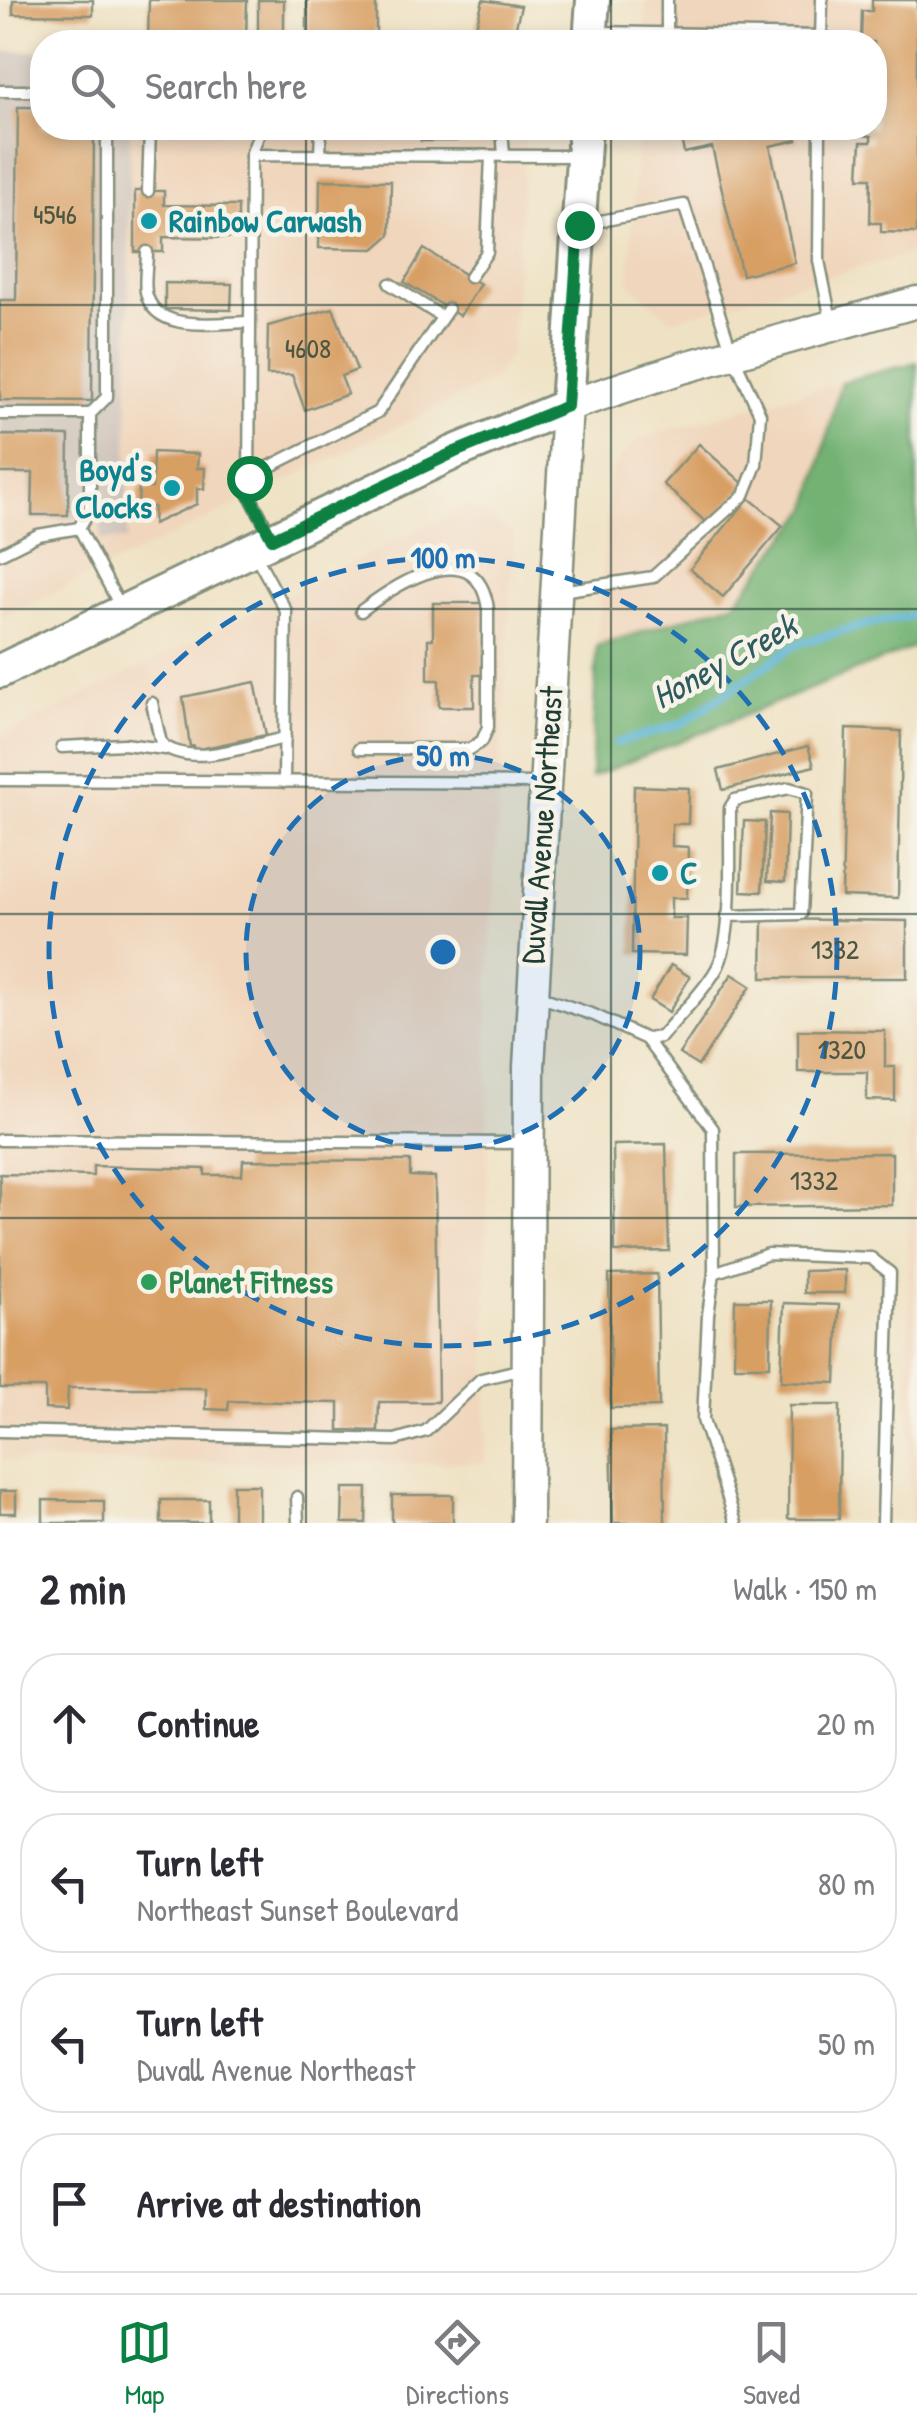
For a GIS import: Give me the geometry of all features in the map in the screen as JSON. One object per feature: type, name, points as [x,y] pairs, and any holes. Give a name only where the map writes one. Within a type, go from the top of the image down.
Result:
[{"type":"main road","name":"Duvall Avenue Northeast","points":[[527,1523],[532,994],[584,142]]},
{"type":"main road","points":[[0,671],[455,452],[567,406],[732,353],[917,302]]},
{"type":"lane","points":[[667,0],[667,30]]},
{"type":"lane","points":[[821,30],[822,0]]},
{"type":"lane","points":[[592,25],[634,30]]},
{"type":"lane","points":[[0,91],[30,91]]},
{"type":"lane","points":[[0,414],[90,414],[107,397],[107,140]]},
{"type":"lane","points":[[148,191],[150,140]]},
{"type":"lane","points":[[257,140],[250,155],[249,494],[286,611],[284,782]]},
{"type":"lane","points":[[320,140],[320,155]]},
{"type":"lane","points":[[470,277],[487,252],[500,140]]},
{"type":"lane","points":[[820,140],[818,261],[832,324]]},
{"type":"lane","points":[[250,155],[497,156],[584,142]]},
{"type":"lane","points":[[556,592],[653,577],[744,495],[756,465],[760,414],[732,353],[684,205],[579,225]]},
{"type":"lane","points":[[147,252],[146,294],[155,308],[174,322],[250,322]]},
{"type":"lane","points":[[249,478],[378,412],[445,313],[390,284]]},
{"type":"lane","points":[[80,528],[90,509],[90,414]]},
{"type":"lane","points":[[0,554],[38,535],[80,528]]},
{"type":"lane","points":[[80,528],[123,611]]},
{"type":"lane","points":[[359,749],[470,749],[482,741],[488,727],[488,609],[486,596],[470,575],[445,568],[432,570],[390,588],[361,611]]},
{"type":"lane","points":[[152,703],[161,743],[169,750]]},
{"type":"lane","points":[[62,746],[124,744],[189,757],[285,738]]},
{"type":"lane","points":[[1,778],[545,783]]},
{"type":"lane","points":[[646,1040],[661,1037],[718,969],[727,938],[727,916],[730,808],[735,800],[789,788],[807,793],[801,914],[727,916]]},
{"type":"lane","points":[[532,994],[594,1015],[646,1040],[713,1129],[714,1273],[703,1420],[736,1523]]},
{"type":"lane","points":[[0,1140],[528,1143]]},
{"type":"lane","points":[[714,1273],[768,1254],[871,1258],[890,1273],[883,1523]]},
{"type":"lane","points":[[0,1431],[395,1440],[426,1431],[481,1378],[528,1367]]},
{"type":"lane","points":[[297,1497],[298,1523]]},
{"type":"shaded area","points":[[646,0],[917,0],[917,252],[671,320],[629,282],[637,140],[887,140],[887,30],[645,30]]},
{"type":"shaded area","points":[[0,51],[30,51],[30,140],[130,140],[127,540],[101,540],[101,519],[30,519],[30,475],[0,474]]},
{"type":"shaded area","points":[[130,140],[526,140],[511,352],[494,380],[0,619],[0,474],[30,474],[127,539]]},
{"type":"shaded area","points":[[841,382],[809,508],[736,602],[597,646],[609,480],[619,460],[638,439]]},
{"type":"shaded area","points":[[468,505],[514,534],[488,990],[486,1463],[0,1461],[0,737]]},
{"type":"shaded area","points":[[907,1001],[917,1001],[917,1523],[910,1523]]},
{"type":"green space","points":[[917,362],[917,646],[591,777],[597,646],[736,602],[809,508],[841,382]]},
{"type":"building","points":[[13,0],[93,0],[93,15],[13,14]]},
{"type":"building","points":[[149,0],[247,0],[246,30],[148,30]]},
{"type":"building","points":[[258,0],[284,0],[284,30],[258,30]]},
{"type":"building","points":[[307,0],[376,0],[376,30],[307,30]]},
{"type":"building","points":[[483,0],[521,6],[515,30],[475,30]]},
{"type":"building","points":[[872,0],[917,0],[917,233],[881,232],[881,223],[870,223],[871,178],[859,178],[861,142],[887,140],[887,30],[861,30],[862,11],[872,11]]},
{"type":"building","points":[[18,107],[30,107],[30,140],[94,140],[92,401],[0,400],[0,300],[16,300]]},
{"type":"building","points":[[681,140],[797,140],[770,146],[795,263],[742,275],[712,147],[684,153]]},
{"type":"building","points":[[320,180],[391,181],[390,235],[374,249],[319,248]]},
{"type":"building","points":[[135,191],[164,191],[164,205],[238,206],[238,238],[163,237],[163,252],[135,252]]},
{"type":"building","points":[[424,249],[480,284],[460,316],[404,282]]},
{"type":"building","points":[[165,283],[232,284],[231,310],[165,309]]},
{"type":"building","points":[[333,308],[357,370],[341,376],[348,394],[305,410],[292,375],[267,375],[268,326]]},
{"type":"building","points":[[0,435],[69,436],[68,515],[32,515],[33,473],[0,473]]},
{"type":"building","points":[[699,444],[745,485],[709,525],[663,484]]},
{"type":"building","name":"Boyd's Clocks","points":[[153,452],[198,454],[197,468],[205,468],[204,489],[197,488],[197,504],[153,524],[154,507],[138,506],[139,487],[152,488]]},
{"type":"building","points":[[749,498],[783,526],[723,597],[690,569]]},
{"type":"building","points":[[433,603],[483,603],[483,675],[474,675],[474,707],[439,707],[439,680],[428,680]]},
{"type":"building","points":[[255,682],[266,735],[195,750],[190,747],[183,697]]},
{"type":"building","points":[[846,729],[901,731],[898,898],[842,896]]},
{"type":"building","points":[[808,746],[814,766],[723,790],[718,770]]},
{"type":"building","name":"C","points":[[634,786],[689,788],[688,824],[672,824],[672,846],[688,847],[687,898],[671,898],[671,918],[687,918],[686,955],[632,954]]},
{"type":"building","points":[[770,813],[787,814],[785,882],[767,881]]},
{"type":"building","points":[[744,821],[765,822],[762,892],[741,891]]},
{"type":"building","points":[[763,919],[907,921],[907,978],[762,978]]},
{"type":"building","points":[[671,965],[690,977],[669,1012],[650,1000]]},
{"type":"building","points":[[732,974],[751,986],[698,1066],[679,1054]]},
{"type":"building","points":[[798,1030],[885,1031],[885,1067],[895,1067],[895,1101],[867,1100],[867,1072],[798,1072]]},
{"type":"building","points":[[666,1144],[669,1251],[615,1252],[613,1145]]},
{"type":"building","points":[[892,1153],[892,1205],[736,1207],[736,1154]]},
{"type":"building","points":[[243,1160],[410,1161],[410,1176],[435,1177],[438,1402],[379,1402],[378,1431],[339,1430],[339,1403],[229,1401],[228,1410],[206,1409],[206,1388],[68,1388],[67,1410],[45,1409],[45,1388],[0,1388],[0,1174],[93,1176],[93,1166],[205,1169],[205,1175],[242,1175]]},
{"type":"building","points":[[845,1270],[845,1293],[804,1293],[804,1271]]},
{"type":"building","points":[[657,1274],[659,1407],[611,1408],[609,1275]]},
{"type":"building","points":[[735,1300],[771,1300],[770,1366],[734,1366]]},
{"type":"building","points":[[784,1303],[839,1305],[836,1383],[781,1381]]},
{"type":"building","points":[[789,1405],[840,1405],[839,1519],[788,1519]]},
{"type":"building","points":[[664,1429],[665,1523],[613,1523],[611,1430]]},
{"type":"building","points":[[233,1485],[259,1485],[259,1523],[233,1523]]},
{"type":"building","points":[[343,1488],[367,1488],[366,1523],[342,1523]]},
{"type":"building","points":[[0,1491],[16,1491],[16,1513],[0,1513]]},
{"type":"building","points":[[392,1495],[453,1495],[453,1523],[392,1523]]},
{"type":"building","points":[[43,1500],[104,1501],[104,1523],[43,1523]]},
{"type":"building","points":[[161,1500],[209,1500],[209,1523],[161,1523]]},
{"type":"waterway","name":"Honey Creek","points":[[617,743],[681,724],[797,644],[917,615]]},
{"type":"place","name":"Rainbow Carwash","points":[[149,221]]},
{"type":"place","name":"Boyd's Clocks","points":[[172,488]]},
{"type":"place","name":"C","points":[[660,873]]},
{"type":"place","name":"Planet Fitness","points":[[149,1282]]},
{"type":"route","points":[[249,478],[249,494],[272,539],[455,452],[567,406],[579,225]]}]
